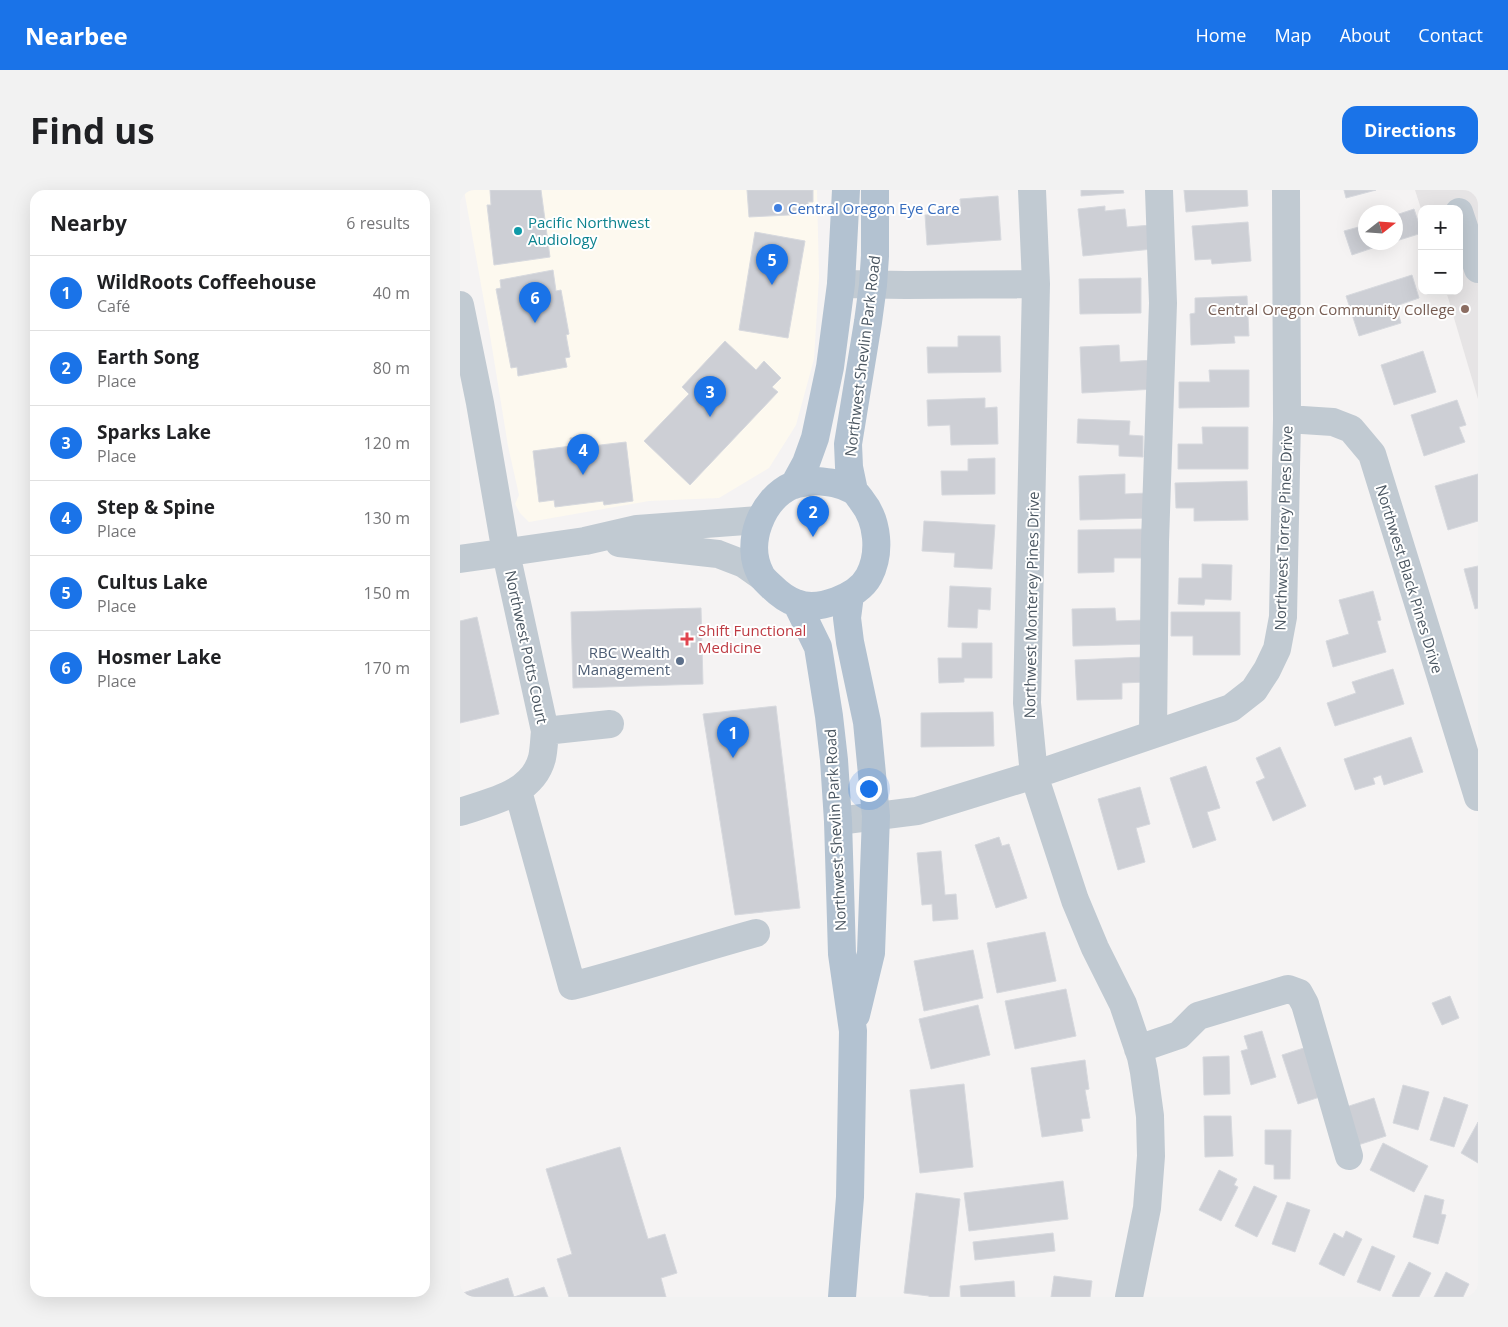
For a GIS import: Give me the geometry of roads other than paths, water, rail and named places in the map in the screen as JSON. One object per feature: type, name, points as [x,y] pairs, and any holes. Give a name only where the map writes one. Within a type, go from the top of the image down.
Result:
[{"type":"main road","name":"Northwest Shevlin Park Road","points":[[794,485],[806,463],[815,438],[830,367],[841,284],[846,190]]},
{"type":"main road","name":"Northwest Shevlin Park Road","points":[[854,491],[849,467],[848,444],[873,285],[875,190]]},
{"type":"main road","points":[[816,481],[835,482],[854,491],[866,506],[873,522],[876,540],[875,560],[869,577],[850,595],[838,601],[811,606],[797,604],[775,590],[761,576],[755,557],[754,538],[759,520],[768,505],[781,493],[794,485],[816,481]]},
{"type":"main road","name":"Northwest Shevlin Park Road","points":[[850,595],[847,618],[850,642],[867,722],[876,816],[871,953],[853,1031]]},
{"type":"main road","name":"Northwest Shevlin Park Road","points":[[797,604],[818,647],[830,724],[838,821],[842,954],[853,1031],[850,1197],[842,1297]]},
{"type":"street","name":"Northwest Monterey Pines Drive","points":[[1032,190],[1036,284],[1027,702],[1034,776],[1075,900],[1095,948],[1123,1004],[1142,1065],[1150,1116],[1152,1156],[1147,1208],[1132,1296]]},
{"type":"street","points":[[1153,734],[1155,542],[1163,303],[1160,190]]},
{"type":"street","name":"Northwest Torrey Pines Drive","points":[[838,821],[917,811],[1034,776],[1231,708],[1254,690],[1267,670],[1277,648],[1283,618],[1288,419],[1286,190]]},
{"type":"street","points":[[1452,190],[1457,205]]},
{"type":"street","points":[[1463,222],[1478,269]]},
{"type":"street","points":[[841,284],[1036,284]]},
{"type":"street","name":"Northwest Potts Court","points":[[460,304],[470,404],[506,553],[545,731],[542,759],[533,776],[518,791],[460,812]]},
{"type":"street","name":"Northwest Black Pines Drive","points":[[1288,419],[1333,422],[1351,429],[1372,454],[1478,797]]},
{"type":"street","points":[[460,558],[585,541],[637,529],[759,520]]},
{"type":"street","points":[[585,541],[718,554],[744,564],[761,576]]},
{"type":"street","points":[[545,731],[610,724]]},
{"type":"street","points":[[518,791],[572,986],[620,974],[756,933]]},
{"type":"street","points":[[1138,1049],[1179,1035],[1198,1016],[1288,989],[1300,993],[1306,1004],[1349,1156]]},
{"type":"place","name":"Central Oregon Eye Care","points":[[778,208]]},
{"type":"place","name":"Pacific Northwest Audiology","points":[[518,231]]},
{"type":"place","name":"Cultus Lake","points":[[772,285]]},
{"type":"place","name":"Central Oregon Community College","points":[[1465,309]]},
{"type":"place","name":"Hosmer Lake","points":[[535,323]]},
{"type":"place","name":"Sparks Lake","points":[[710,417]]},
{"type":"place","name":"Step & Spine","points":[[583,475]]},
{"type":"place","name":"Earth Song","points":[[813,537]]},
{"type":"place","name":"Shift Functional Medicine","points":[[687,639]]},
{"type":"place","name":"RBC Wealth Management","points":[[680,661]]},
{"type":"place","name":"WildRoots Coffeehouse","points":[[733,758]]}]
